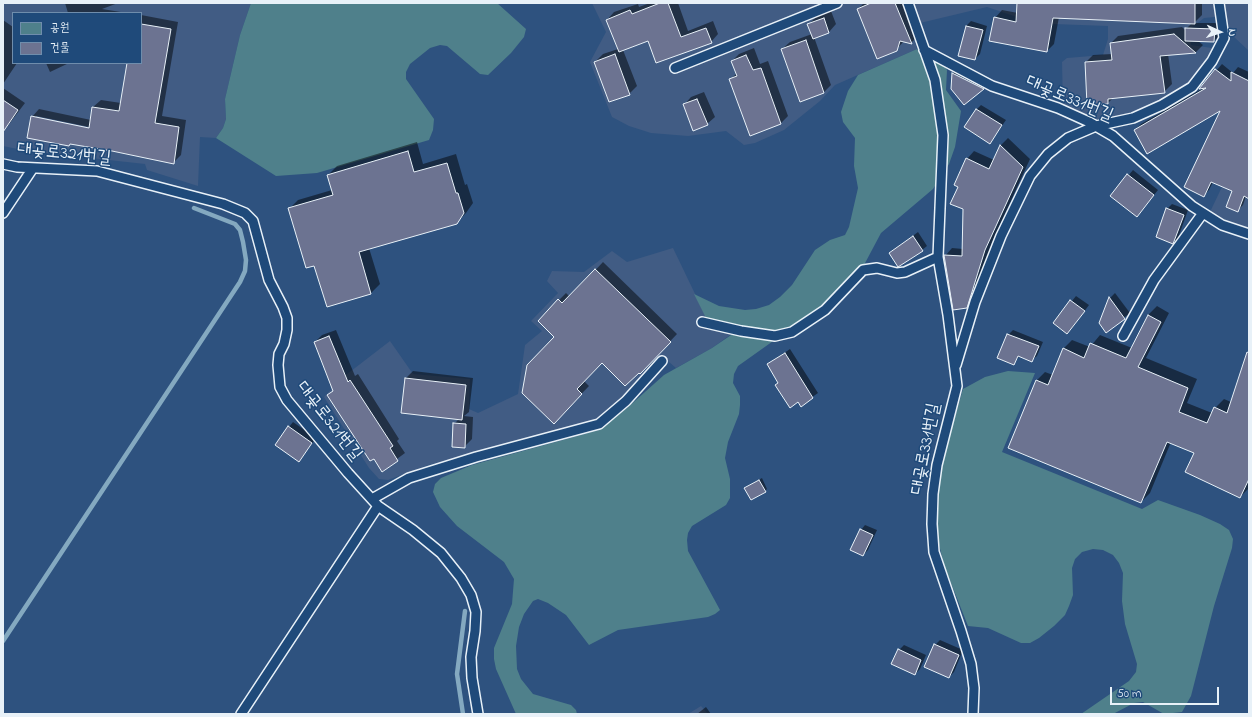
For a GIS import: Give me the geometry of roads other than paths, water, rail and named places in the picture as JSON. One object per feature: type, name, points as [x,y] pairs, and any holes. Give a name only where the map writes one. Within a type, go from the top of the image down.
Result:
[{"type":"lane","points":[[675,68],[837,3]]},
{"type":"lane","name":"대곶로331번길","points":[[908,3],[935,80],[943,135],[938,257],[957,386],[937,466],[933,494],[932,524],[934,552],[971,664],[974,688],[973,714]]},
{"type":"lane","points":[[955,369],[976,302],[992,258],[1030,176],[1048,154],[1068,138],[1096,126],[1133,118],[1162,105],[1192,87],[1212,61],[1224,38],[1219,3]]},
{"type":"lane","name":"대곶로331번길","points":[[924,50],[992,86],[1058,108],[1096,126],[1113,136],[1192,206],[1222,225],[1249,234]]},
{"type":"lane","name":"대곶로321번길","points":[[3,164],[33,168],[97,171],[223,204],[245,213],[253,221],[269,280],[287,318],[287,330],[284,344],[279,354],[278,365],[280,387],[292,406],[348,474],[375,502],[441,553],[461,578],[471,595],[476,612],[475,631],[470,657],[478,714]]},
{"type":"lane","points":[[3,213],[33,168]]},
{"type":"lane","points":[[1123,336],[1154,280],[1203,213]]},
{"type":"lane","points":[[702,322],[741,331],[775,336],[792,332],[825,310],[863,270],[877,268],[897,273],[905,272],[938,257]]},
{"type":"lane","points":[[241,714],[375,502],[409,478],[476,457],[599,424],[626,401],[662,361]]},
{"type":"waterway","points":[[3,641],[240,282],[245,271],[246,260],[240,230],[235,224],[194,208]]},
{"type":"waterway","points":[[463,714],[457,674],[465,611]]}]
